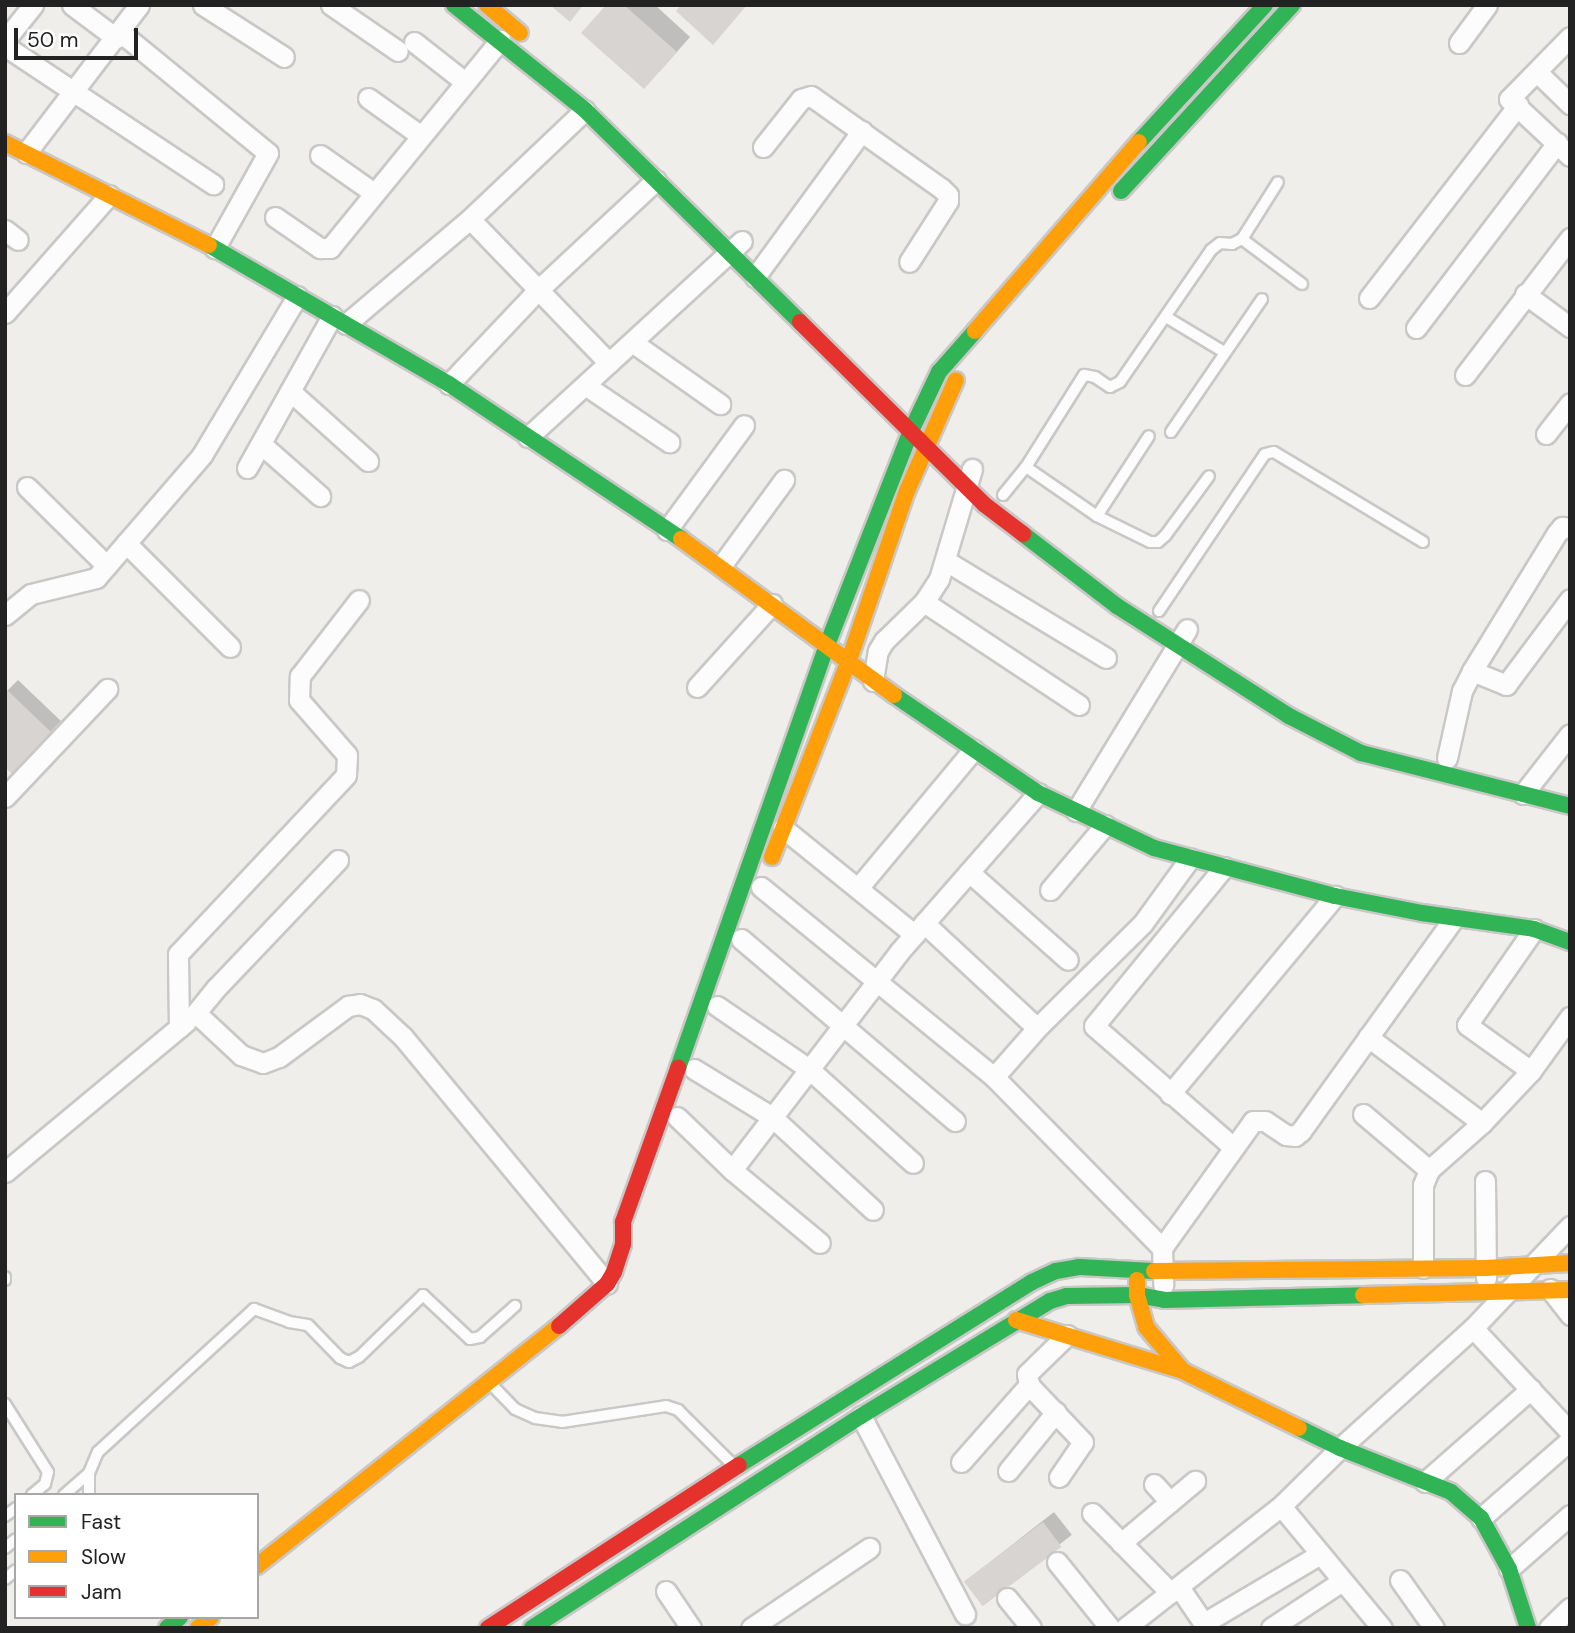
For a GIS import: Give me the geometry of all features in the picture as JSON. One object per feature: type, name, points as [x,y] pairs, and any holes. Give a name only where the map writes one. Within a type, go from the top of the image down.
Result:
[{"type":"street","points":[[5,40],[33,5]]},
{"type":"street","points":[[72,5],[118,35],[268,153],[215,248]]},
{"type":"street","points":[[26,153],[139,5]]},
{"type":"street","points":[[203,5],[284,57]]},
{"type":"street","points":[[331,5],[464,82]]},
{"type":"street","points":[[454,5],[585,110],[656,180],[770,274],[910,407],[989,487]]},
{"type":"street","points":[[487,5],[533,44]]},
{"type":"street","points":[[259,1564],[586,1304],[607,1283],[614,1272],[623,1244],[622,1222],[828,645],[910,433],[910,407],[946,360],[1148,132],[1265,5]]},
{"type":"street","points":[[1114,198],[1292,5]]},
{"type":"street","points":[[1459,43],[1488,5]]},
{"type":"street","points":[[1416,328],[1563,150],[1509,99],[1538,73],[1570,37]]},
{"type":"street","points":[[275,218],[320,248],[330,248],[500,40]]},
{"type":"street","points":[[5,46],[213,184]]},
{"type":"street","points":[[1538,73],[1570,104]]},
{"type":"street","points":[[762,147],[806,96],[818,99],[948,195],[947,201],[909,262]]},
{"type":"street","points":[[368,98],[421,136]]},
{"type":"street","points":[[1369,298],[1518,105]]},
{"type":"street","points":[[247,468],[290,391],[339,320],[470,219],[585,110]]},
{"type":"street","points":[[614,115],[736,247]]},
{"type":"street","points":[[770,274],[862,131]]},
{"type":"street","points":[[5,143],[215,248],[449,384],[721,566],[873,681],[1038,793],[1154,848],[1335,896],[1454,918],[1534,929],[1570,942]]},
{"type":"street","points":[[320,155],[374,193]]},
{"type":"street","points":[[449,384],[538,290],[656,180]]},
{"type":"street","points":[[5,313],[109,195]]},
{"type":"street","points":[[470,219],[609,363]]},
{"type":"street","points":[[1465,375],[1525,294],[1568,242]]},
{"type":"street","points":[[528,436],[736,247]]},
{"type":"street","points":[[770,274],[910,433],[927,449],[989,487]]},
{"type":"street","points":[[1042,280],[958,376],[907,491],[848,663],[759,893],[878,979],[994,1077],[1162,1248]]},
{"type":"street","points":[[1525,294],[1570,327]]},
{"type":"street","points":[[5,615],[31,594],[96,578],[107,566],[202,455],[297,296]]},
{"type":"street","points":[[632,342],[720,404]]},
{"type":"street","points":[[585,385],[669,442]]},
{"type":"street","points":[[290,391],[368,461]]},
{"type":"street","points":[[1546,433],[1570,403]]},
{"type":"street","points":[[667,530],[744,425]]},
{"type":"street","points":[[261,444],[320,496]]},
{"type":"street","points":[[721,566],[784,480]]},
{"type":"street","points":[[27,487],[107,566]]},
{"type":"street","points":[[873,681],[878,651],[884,641],[924,601],[939,579],[946,561],[989,487]]},
{"type":"street","points":[[989,487],[985,505],[1117,606],[1187,637]]},
{"type":"street","points":[[1447,757],[1462,691],[1472,671],[1557,533],[1562,527],[1570,528]]},
{"type":"street","points":[[126,543],[230,647]]},
{"type":"street","points":[[946,561],[1106,658]]},
{"type":"street","points":[[1472,671],[1506,685],[1570,599]]},
{"type":"street","points":[[179,1028],[178,954],[346,775],[347,755],[299,700],[300,676],[359,600]]},
{"type":"street","points":[[924,601],[1079,705]]},
{"type":"street","points":[[697,687],[772,604]]},
{"type":"street","points":[[1154,608],[1289,716],[1361,753],[1527,782],[1558,784]]},
{"type":"street","points":[[1076,811],[1187,637]]},
{"type":"street","points":[[5,797],[107,689]]},
{"type":"street","points":[[1527,782],[1570,734]]},
{"type":"street","points":[[858,888],[973,750]]},
{"type":"street","points":[[1527,782],[1570,806]]},
{"type":"street","points":[[732,1170],[878,979],[1038,793]]},
{"type":"street","points":[[1050,890],[1105,825]]},
{"type":"street","points":[[783,828],[858,888],[919,929],[1037,1028]]},
{"type":"street","points":[[994,1077],[1037,1028],[1143,923],[1190,858]]},
{"type":"street","points":[[5,1172],[196,1013],[216,988],[338,860]]},
{"type":"street","points":[[1224,867],[1094,1026],[1232,1146]]},
{"type":"street","points":[[968,872],[1068,960]]},
{"type":"street","points":[[1170,1094],[1335,896]]},
{"type":"street","points":[[1164,1300],[1162,1248],[1232,1146],[1248,1126],[1258,1119],[1286,1135],[1295,1136],[1454,918]]},
{"type":"street","points":[[1531,1071],[1467,1025],[1534,929]]},
{"type":"street","points":[[623,1244],[638,1230],[744,932],[844,1025],[955,1121]]},
{"type":"street","points":[[196,1013],[241,1055],[254,1063],[263,1063],[279,1057],[348,1006],[360,1003],[373,1009],[404,1037],[607,1283]]},
{"type":"street","points":[[717,1006],[808,1069],[913,1163]]},
{"type":"street","points":[[1423,1268],[1423,1185],[1429,1170],[1482,1123],[1531,1071],[1570,1017]]},
{"type":"street","points":[[1368,1037],[1482,1123]]},
{"type":"street","points":[[694,1069],[772,1117],[873,1210]]},
{"type":"street","points":[[1363,1114],[1429,1170]]},
{"type":"street","points":[[677,1117],[732,1170],[820,1242]]},
{"type":"street","points":[[1485,1181],[1486,1268],[1496,1292]]},
{"type":"street","points":[[1125,1628],[1281,1506],[1340,1448],[1473,1328],[1496,1292],[1533,1264],[1570,1226]]},
{"type":"street","points":[[488,1628],[1042,1276],[1079,1267],[1163,1272],[1486,1268],[1570,1263]]},
{"type":"street","points":[[1136,1271],[1137,1296],[1146,1327],[1182,1371]]},
{"type":"street","points":[[532,1628],[861,1416],[1016,1320],[1050,1301],[1066,1296],[1137,1296],[1164,1300],[1560,1290],[1570,1315]]},
{"type":"street","points":[[1016,1320],[1182,1371],[1340,1448],[1451,1492],[1482,1518],[1509,1569],[1528,1628]]},
{"type":"street","points":[[1473,1328],[1570,1432]]},
{"type":"street","points":[[1059,1476],[1083,1442],[1029,1385],[1027,1374],[1031,1367],[1067,1335]]},
{"type":"street","points":[[961,1462],[1029,1385]]},
{"type":"street","points":[[1425,1482],[1531,1389]]},
{"type":"street","points":[[1008,1471],[1056,1412]]},
{"type":"street","points":[[861,1416],[965,1614]]},
{"type":"street","points":[[1482,1518],[1570,1440]]},
{"type":"street","points":[[1121,1543],[1195,1481]]},
{"type":"street","points":[[1154,1484],[1170,1502]]},
{"type":"street","points":[[1281,1506],[1382,1628]]},
{"type":"street","points":[[1092,1513],[1121,1543],[1175,1590],[1205,1625],[1320,1554]]},
{"type":"street","points":[[1509,1569],[1570,1515]]},
{"type":"street","points":[[751,1628],[869,1548]]},
{"type":"street","points":[[1057,1562],[1110,1628]]},
{"type":"street","points":[[1400,1580],[1434,1628]]},
{"type":"street","points":[[1271,1628],[1342,1581]]},
{"type":"street","points":[[666,1591],[691,1628]]},
{"type":"street","points":[[1007,1598],[1031,1628]]},
{"type":"street","points":[[1549,1628],[1570,1608]]},
{"type":"lane","points":[[989,487],[1026,467],[1084,375],[1095,377],[1110,387],[1120,382],[1212,250],[1220,243],[1232,244],[1242,239],[1278,182]]},
{"type":"lane","points":[[1242,239],[1301,284]]},
{"type":"lane","points":[[1171,432],[1262,299]]},
{"type":"lane","points":[[1166,317],[1224,352]]},
{"type":"lane","points":[[1097,516],[1149,436]]},
{"type":"lane","points":[[1154,608],[1265,454],[1274,452],[1423,542]]},
{"type":"lane","points":[[1026,467],[1097,516],[1150,542],[1158,542],[1209,476]]},
{"type":"lane","points":[[89,1493],[89,1473],[98,1452],[254,1309],[289,1322],[309,1325],[340,1359],[349,1362],[359,1357],[423,1296],[432,1300],[470,1339],[480,1337],[515,1306]]},
{"type":"lane","points":[[489,1381],[515,1409],[535,1418],[562,1423],[666,1406],[678,1410],[736,1468]]},
{"type":"lane","points":[[5,1404],[48,1472],[45,1484],[34,1493]]},
{"type":"lane","points":[[66,1493],[89,1473]]},
{"type":"building","points":[[550,5],[583,5],[570,22]]},
{"type":"building","points":[[606,5],[624,5],[677,52],[644,89],[581,33]]},
{"type":"building","points":[[681,5],[747,5],[713,45],[676,11]]},
{"type":"building","points":[[5,688],[52,733],[12,774],[5,767]]},
{"type":"building","points":[[1043,1522],[1062,1547],[983,1606],[964,1582]]},
{"type":"traffic: fast","points":[[454,5],[585,110],[800,322]]},
{"type":"traffic: fast","points":[[1139,142],[1265,5]]},
{"type":"traffic: fast","points":[[1121,191],[1292,5]]},
{"type":"traffic: fast","points":[[209,245],[449,384],[681,539]]},
{"type":"traffic: fast","points":[[678,1068],[827,645],[910,433],[939,372],[975,331]]},
{"type":"traffic: fast","points":[[1023,534],[1117,606],[1289,716],[1361,753],[1570,806]]},
{"type":"traffic: fast","points":[[894,695],[1038,793],[1154,848],[1335,896],[1422,913],[1534,929],[1570,942]]},
{"type":"traffic: fast","points":[[739,1465],[1032,1282],[1056,1271],[1079,1267],[1154,1271]]},
{"type":"traffic: fast","points":[[532,1628],[861,1416],[1050,1301],[1066,1296],[1137,1295],[1164,1300],[1363,1295]]},
{"type":"traffic: fast","points":[[1299,1428],[1340,1448],[1451,1492],[1481,1518],[1509,1569],[1528,1628]]},
{"type":"traffic: fast","points":[[167,1628],[178,1619]]},
{"type":"traffic: slow","points":[[487,5],[520,33]]},
{"type":"traffic: slow","points":[[975,331],[1139,142]]},
{"type":"traffic: slow","points":[[5,143],[209,245]]},
{"type":"traffic: slow","points":[[772,857],[848,663],[907,491],[956,380]]},
{"type":"traffic: slow","points":[[681,539],[894,695]]},
{"type":"traffic: slow","points":[[1154,1271],[1486,1268],[1570,1263]]},
{"type":"traffic: slow","points":[[1137,1280],[1137,1295],[1146,1327],[1183,1371]]},
{"type":"traffic: slow","points":[[1363,1295],[1570,1290]]},
{"type":"traffic: slow","points":[[1016,1320],[1183,1371],[1299,1428]]},
{"type":"traffic: slow","points":[[259,1564],[559,1326]]},
{"type":"traffic: slow","points":[[198,1628],[209,1619]]},
{"type":"traffic: jam","points":[[800,322],[985,505],[1023,534]]},
{"type":"traffic: jam","points":[[559,1326],[607,1284],[614,1272],[623,1244],[623,1222],[678,1068]]},
{"type":"traffic: jam","points":[[488,1628],[739,1465]]}]
